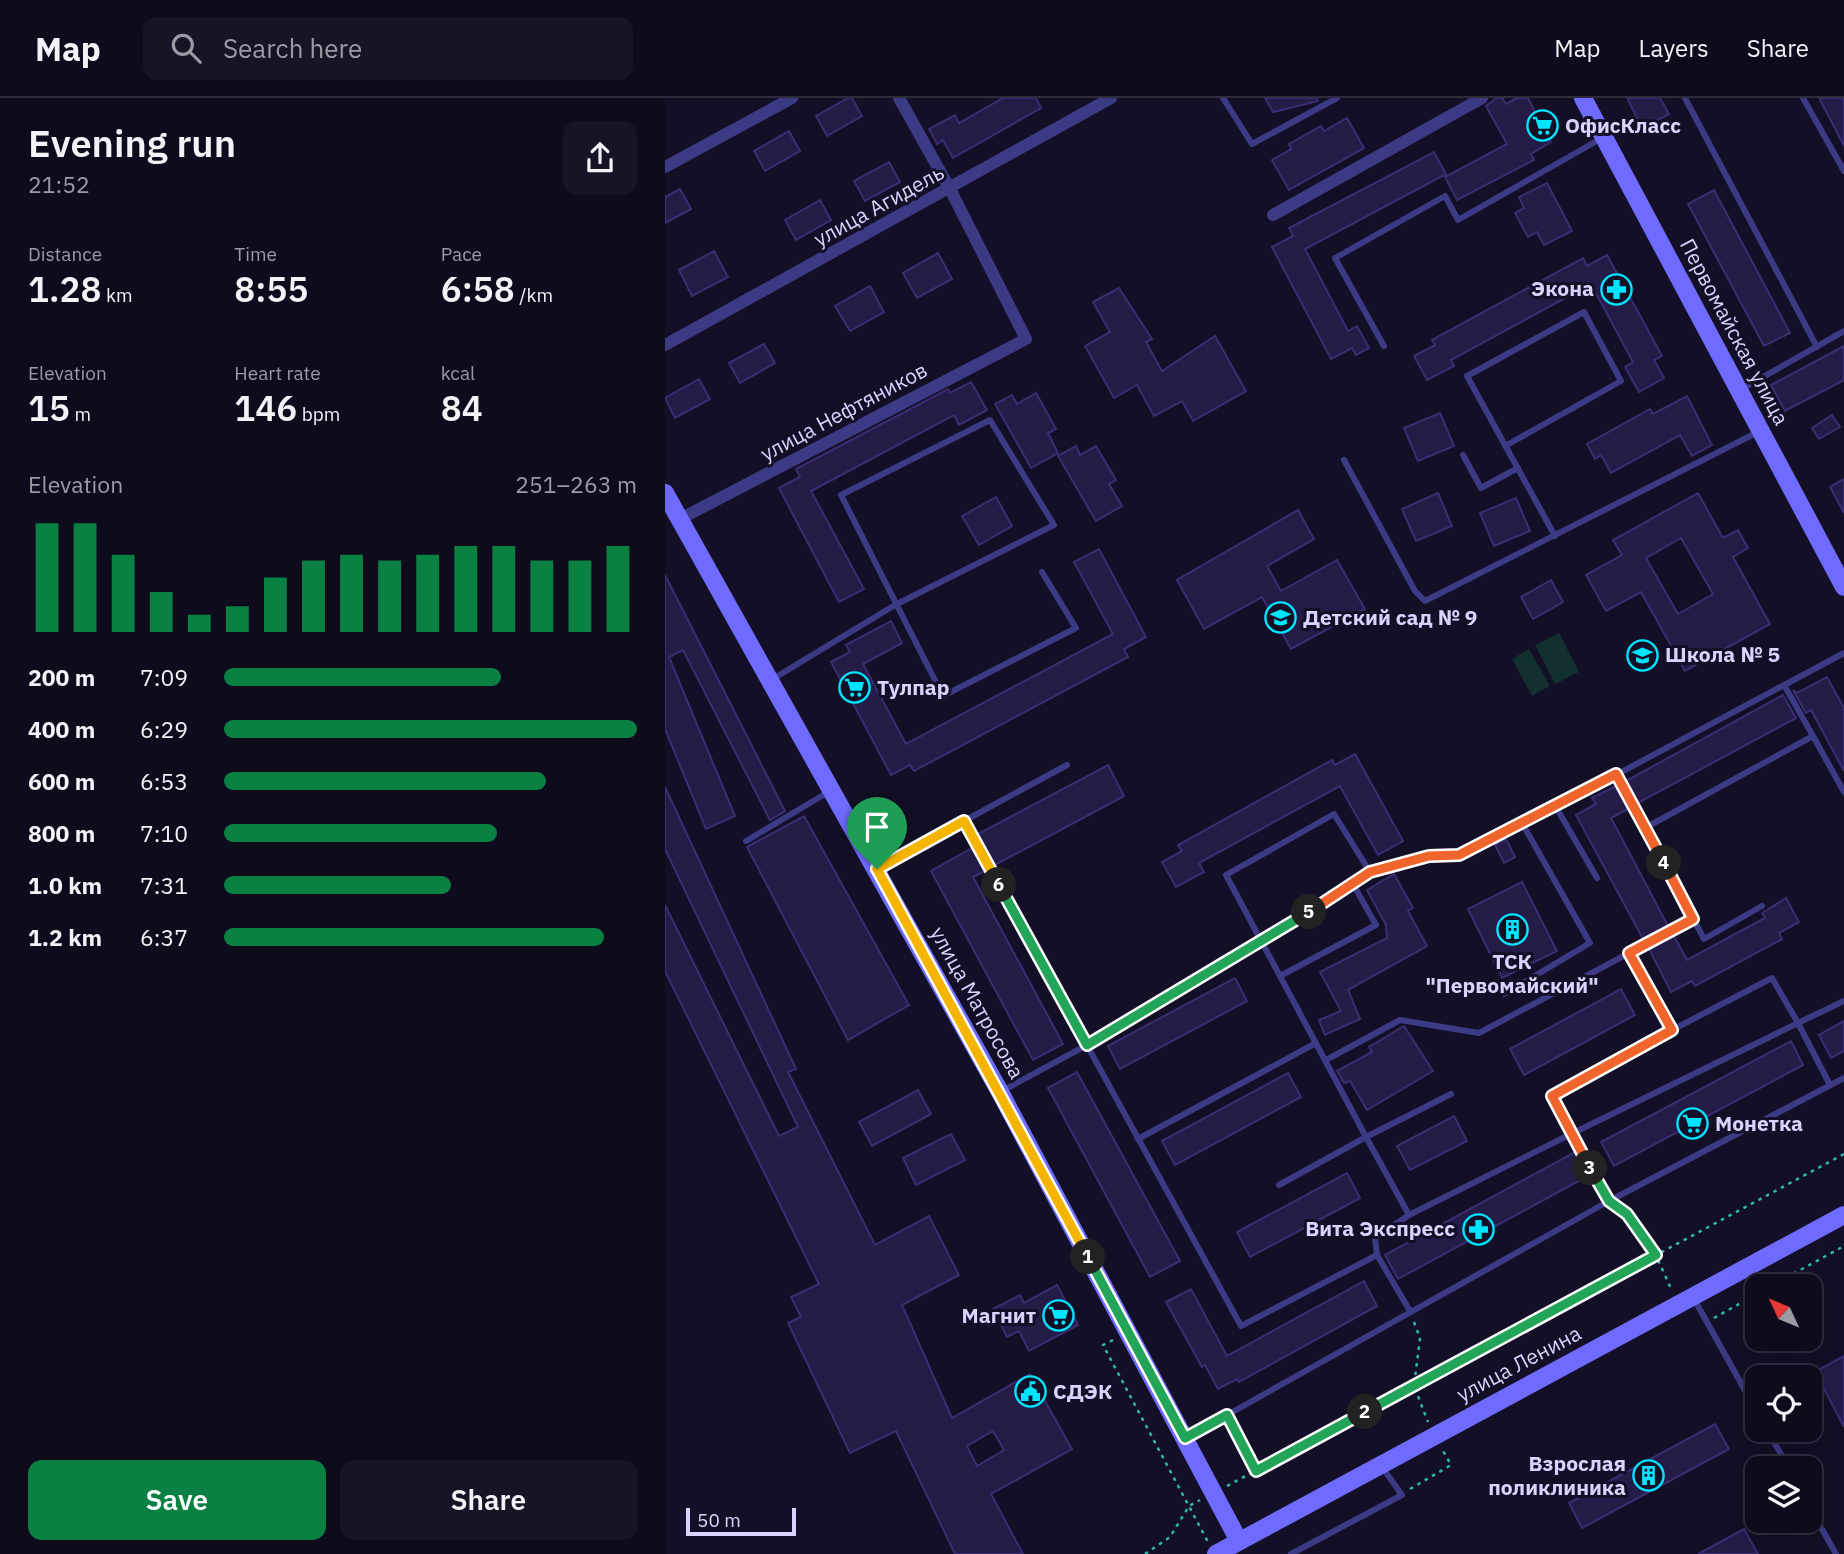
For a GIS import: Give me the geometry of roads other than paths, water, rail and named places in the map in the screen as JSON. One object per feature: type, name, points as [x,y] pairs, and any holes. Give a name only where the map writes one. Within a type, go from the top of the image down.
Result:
[{"type":"street","points":[[665,167],[792,98]]},
{"type":"street","points":[[899,98],[950,190]]},
{"type":"street","name":"улица Агидель","points":[[665,345],[950,190],[1091,103],[1111,98]]},
{"type":"street","points":[[1273,215],[1468,101],[1482,98]]},
{"type":"street","name":"Первомайская улица","points":[[1583,98],[1844,587]]},
{"type":"street","name":"улица Нефтяников","points":[[680,519],[1026,339],[950,190]]},
{"type":"street","name":"улица Матросова","points":[[665,493],[1000,1092],[1240,1541]]},
{"type":"street","name":"улица Ленина","points":[[1212,1548],[1240,1541],[1844,1215]]},
{"type":"lane","points":[[1223,98],[1252,144],[1337,98]]},
{"type":"lane","points":[[1685,98],[1817,347]]},
{"type":"lane","points":[[1803,98],[1844,171]]},
{"type":"lane","points":[[1384,346],[1335,258],[1445,196],[1458,220],[1604,137]]},
{"type":"lane","points":[[1505,446],[1621,381],[1584,312],[1467,376],[1505,446],[1555,536]]},
{"type":"lane","points":[[1740,391],[1844,331]]},
{"type":"lane","points":[[770,681],[895,605],[1053,525],[990,421],[841,495],[895,605],[943,696],[1076,628],[1042,572]]},
{"type":"lane","points":[[1344,460],[1415,591],[1425,601],[1760,431]]},
{"type":"lane","points":[[1463,455],[1481,488],[1518,468]]},
{"type":"lane","points":[[1000,1092],[1087,1045],[1262,941],[1370,872],[1429,856],[1459,855],[1556,807],[1844,653]]},
{"type":"lane","points":[[1784,685],[1844,792]]},
{"type":"lane","points":[[1646,828],[1813,736]]},
{"type":"lane","points":[[877,869],[1067,765]]},
{"type":"lane","points":[[1616,774],[1704,939],[1762,906]]},
{"type":"lane","points":[[746,841],[832,790]]},
{"type":"lane","points":[[1556,807],[1597,878]]},
{"type":"lane","points":[[1370,872],[1334,814],[1226,875],[1409,1215]]},
{"type":"lane","points":[[964,821],[1241,1325],[1377,1255]]},
{"type":"lane","points":[[1504,994],[1590,943],[1523,823]]},
{"type":"lane","points":[[1280,976],[1376,925],[1353,884]]},
{"type":"lane","points":[[1325,1060],[1400,1020],[1479,1033],[1693,919]]},
{"type":"lane","points":[[1629,953],[1672,1030]]},
{"type":"lane","points":[[1609,1201],[1552,1096],[1672,1030],[1772,978],[1830,1085]]},
{"type":"lane","points":[[1410,1311],[1377,1255],[1375,1238],[1409,1215],[1844,1001]]},
{"type":"lane","points":[[1138,1139],[1316,1043]]},
{"type":"lane","points":[[1185,1438],[1609,1201],[1844,1078]]},
{"type":"lane","points":[[1279,1185],[1451,1094]]},
{"type":"lane","points":[[1685,1301],[1707,1322],[1745,1390]]},
{"type":"lane","points":[[1291,1554],[1402,1495],[1381,1465]]},
{"type":"lane","points":[[1822,1529],[1836,1554]]},
{"type":"place","name":"ОфисКласс","points":[[1542,126]]},
{"type":"place","name":"Экона","points":[[1617,289]]},
{"type":"place","name":"Детский сад № 9","points":[[1280,618]]},
{"type":"place","name":"Школа № 5","points":[[1642,655]]},
{"type":"place","name":"Тулпар","points":[[854,688]]},
{"type":"place","name":"ТСК \"Первомайский\"","points":[[1512,930]]},
{"type":"place","name":"Монетка","points":[[1692,1124]]},
{"type":"place","name":"Вита Экспресс","points":[[1478,1229]]},
{"type":"place","name":"Магнит","points":[[1059,1316]]},
{"type":"place","name":"СДЭК","points":[[1030,1392]]},
{"type":"place","name":"Взрослая поликлиника","points":[[1649,1476]]}]
